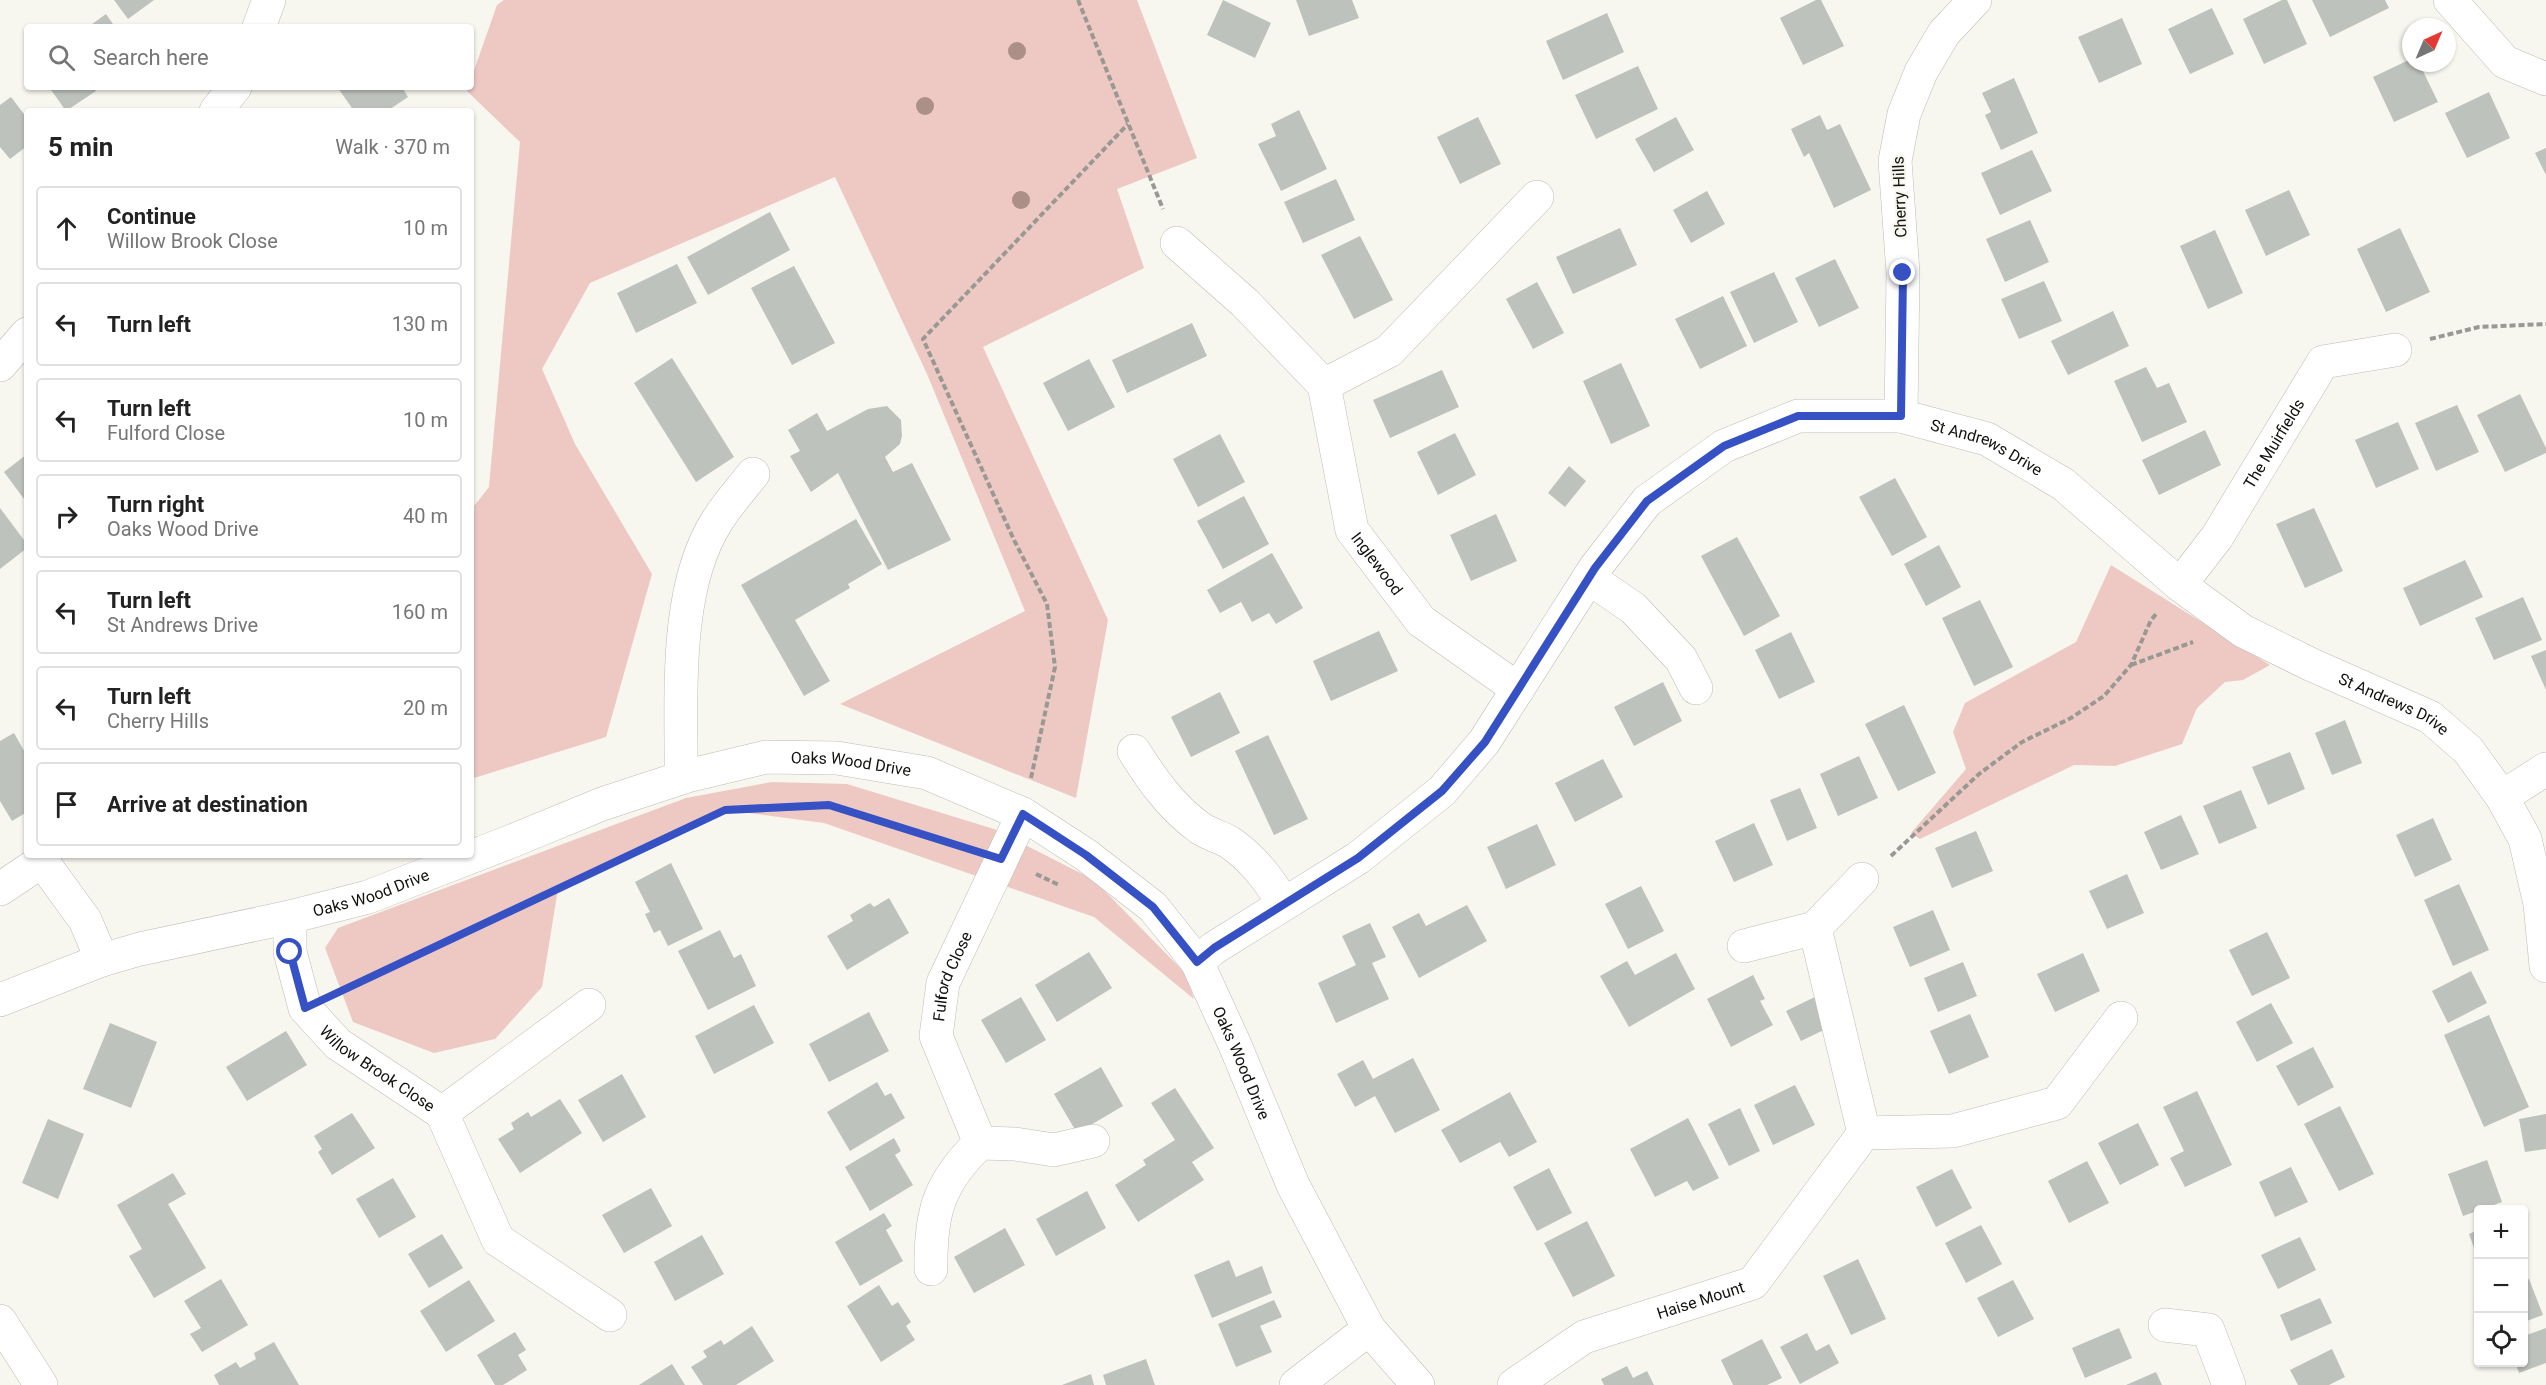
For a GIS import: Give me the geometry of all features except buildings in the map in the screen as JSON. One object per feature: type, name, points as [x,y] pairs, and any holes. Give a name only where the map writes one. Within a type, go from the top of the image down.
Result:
[{"type":"street","points":[[261,24],[269,0]]},
{"type":"street","name":"Cherry Hills","points":[[1901,416],[1903,273],[1895,161],[1904,114],[1921,72],[1944,33],[1975,0]]},
{"type":"street","points":[[2450,0],[2505,62],[2546,79]]},
{"type":"street","points":[[218,108],[233,90]]},
{"type":"street","points":[[1177,243],[1245,303],[1324,385],[1389,351],[1537,197]]},
{"type":"street","name":"The Muirfields","points":[[2180,585],[2217,537],[2323,362],[2395,350]]},
{"type":"street","name":"Inglewood","points":[[1324,385],[1353,530],[1422,621],[1518,688]]},
{"type":"street","name":"St Andrews Drive","points":[[1197,962],[1358,858],[1442,791],[1485,742],[1589,579],[1647,501],[1724,446],[1798,416],[1901,416],[1986,439],[2064,484],[2180,585],[2243,631],[2430,717],[2468,750],[2502,797],[2525,839],[2540,904],[2546,966]]},
{"type":"street","points":[[681,777],[682,670],[688,600],[702,553],[716,522],[753,474]]},
{"type":"street","points":[[1589,579],[1633,608],[1681,660],[1696,688]]},
{"type":"street","points":[[1134,751],[1154,783],[1176,807],[1201,828],[1229,842],[1249,858],[1271,883],[1284,904]]},
{"type":"street","name":"Oaks Wood Drive","points":[[474,852],[512,842],[602,804],[681,777],[766,757],[837,758],[927,773],[1023,814],[1086,855],[1153,907],[1197,962],[1235,1045],[1293,1185],[1369,1329],[1418,1385]]},
{"type":"street","points":[[2502,797],[2546,769]]},
{"type":"street","name":"Fulford Close","points":[[980,1143],[936,1036],[943,983],[1023,814]]},
{"type":"street","points":[[0,889],[44,858],[85,920],[102,960]]},
{"type":"street","name":"Oaks Wood Drive","points":[[0,1000],[102,960],[140,949],[290,917],[368,897],[430,863],[450,858]]},
{"type":"street","points":[[1744,946],[1815,928],[1862,879]]},
{"type":"street","name":"Willow Brook Close","points":[[290,917],[290,952],[305,1008],[338,1044],[442,1113],[498,1240],[610,1316]]},
{"type":"street","points":[[1815,928],[1864,1133],[1953,1131],[2057,1102],[2121,1018]]},
{"type":"street","name":"Willow Brook Close","points":[[442,1113],[589,1005]]},
{"type":"street","name":"Haise Mount","points":[[1514,1385],[1584,1337],[1753,1284],[1864,1133]]},
{"type":"street","points":[[931,1269],[930,1234],[943,1187],[963,1159],[980,1143],[1015,1144],[1054,1150],[1093,1141]]},
{"type":"street","points":[[0,1321],[41,1385]]},
{"type":"street","points":[[2166,1325],[2208,1330],[2229,1385]]},
{"type":"street","points":[[1296,1385],[1369,1329]]},
{"type":"path","points":[[1078,0],[1177,243]]},
{"type":"path","points":[[1023,814],[1055,668],[1047,604],[1014,540],[923,339],[1128,123]]},
{"type":"path","points":[[2395,350],[2479,327],[2546,324]]},
{"type":"path","points":[[1862,879],[1901,848],[1979,774],[2022,742],[2071,718],[2104,696],[2131,665],[2151,620],[2180,585]]},
{"type":"path","points":[[2131,665],[2197,640],[2224,617]]},
{"type":"path","points":[[305,1008],[725,810],[829,805],[1001,859]]},
{"type":"shaded area","points":[[504,0],[1137,0],[1197,158],[1117,189],[1144,268],[983,347],[1108,620],[1076,798],[840,704],[1025,611],[927,374],[835,177],[590,283],[542,369],[575,444],[652,574],[606,737],[474,778],[474,506],[489,487],[520,142],[467,91],[474,90],[474,70],[497,5]]},
{"type":"shaded area","points":[[2111,565],[2270,665],[2243,680],[2225,682],[2197,708],[2182,744],[2115,766],[2074,765],[1920,839],[1911,833],[1966,769],[1953,732],[1965,703],[2076,642]]},
{"type":"shaded area","points":[[772,782],[847,784],[994,829],[1094,880],[1186,974],[1194,999],[1094,917],[824,823],[725,810],[558,889],[542,987],[495,1039],[434,1053],[353,1022],[325,948],[338,928],[686,798]]},
{"type":"route","points":[[290,952],[305,1008],[725,810],[829,805],[1001,859],[1023,814],[1086,855],[1153,907],[1197,962],[1214,948],[1358,858],[1442,791],[1485,742],[1595,568],[1647,501],[1724,446],[1798,416],[1901,416],[1903,273]]}]
